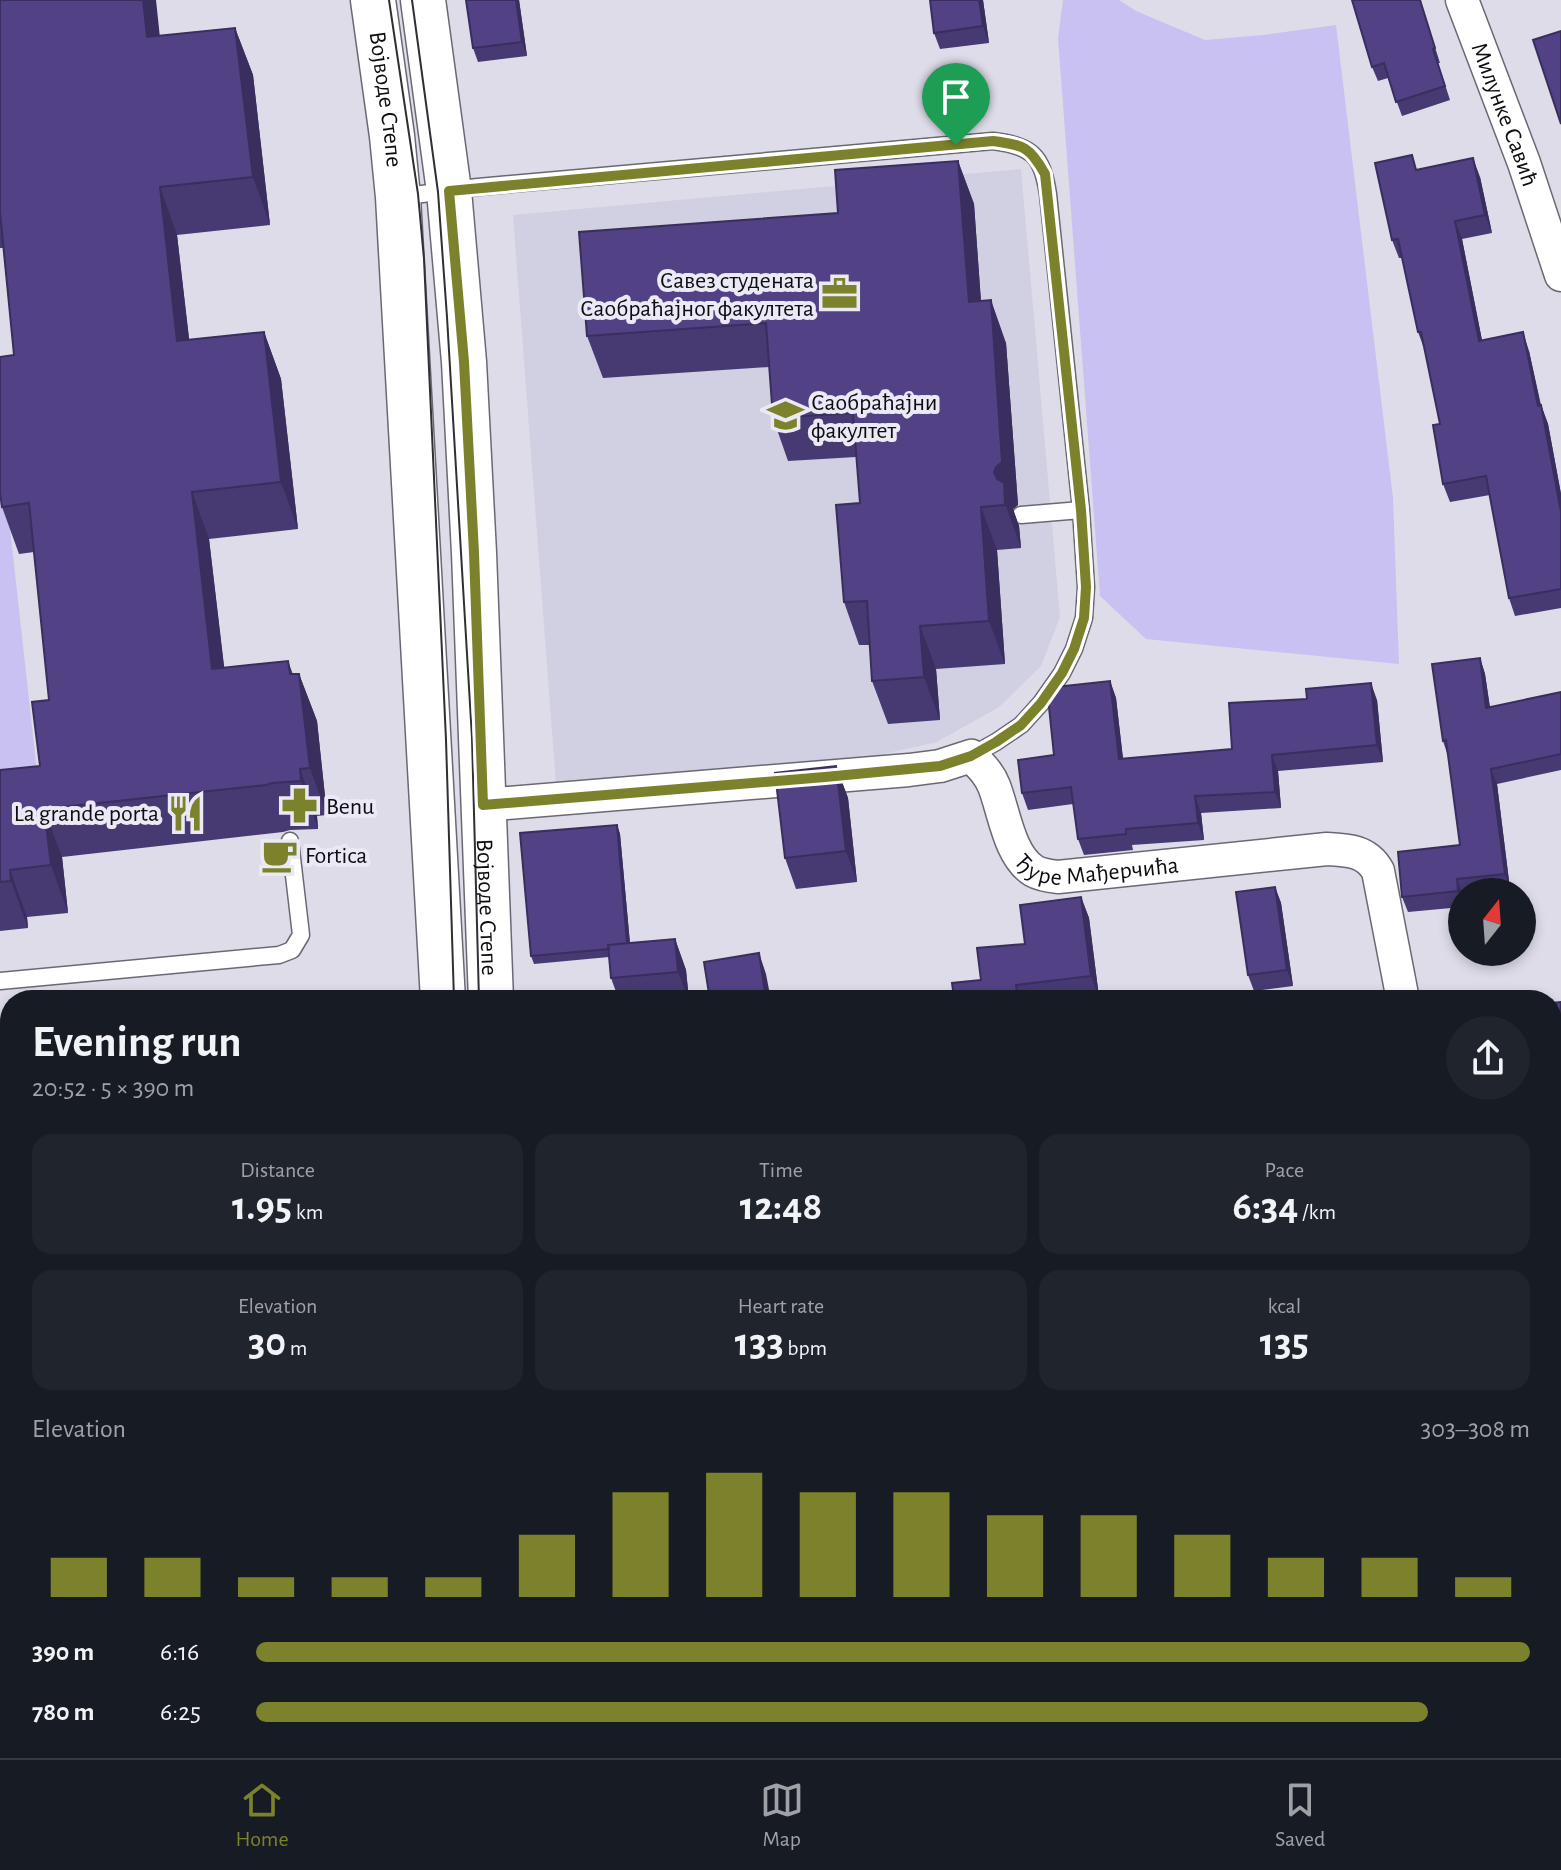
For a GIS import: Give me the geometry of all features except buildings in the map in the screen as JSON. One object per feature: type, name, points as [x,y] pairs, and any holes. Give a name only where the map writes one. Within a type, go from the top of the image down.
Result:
[{"type":"main road","name":"Војводе Степе","points":[[373,0],[398,197],[442,990]]},
{"type":"main road","name":"Војводе Степе","points":[[423,0],[449,191],[464,362],[491,990]]},
{"type":"street","name":"Милунке Савић","points":[[1462,0],[1524,163],[1561,275]]},
{"type":"street","points":[[483,805],[909,770],[940,766],[971,756]]},
{"type":"street","name":"Ђуре Мађерчића","points":[[971,756],[994,786],[1010,838],[1022,859],[1032,870],[1044,875],[1058,877],[1327,849],[1358,852],[1373,862],[1378,871],[1401,990]]},
{"type":"lane","points":[[449,191],[993,141],[1022,147],[1035,156],[1047,184],[1081,510],[1086,587],[1084,618],[1062,673],[1041,703],[1021,725],[971,756]]},
{"type":"lane","name":"Војводе Степе","points":[[398,197],[449,191]]},
{"type":"lane","points":[[1021,515],[1081,510]]},
{"type":"lane","points":[[0,981],[279,955],[292,950],[301,935],[290,841]]},
{"type":"shaded area","points":[[1063,0],[1119,0],[1136,11],[1205,40],[1336,25],[1393,498],[1399,664],[1146,639],[1100,596],[1058,38]]},
{"type":"shaded area","name":"Саобраћајни факултет","points":[[1021,169],[1060,617],[1041,666],[999,707],[937,742],[879,755],[556,784],[513,215]]},
{"type":"shaded area","points":[[0,438],[40,799],[0,803]]},
{"type":"tram line","points":[[389,0],[418,194],[424,259],[446,740],[454,990]]},
{"type":"tram line","points":[[412,0],[438,192],[447,317],[472,738],[479,990]]},
{"type":"place","name":"Савез студената Саобраћајног факултета","points":[[840,294]]},
{"type":"place","name":"Саобраћајни факултет","points":[[785,416]]},
{"type":"place","name":"Benu","points":[[300,806]]},
{"type":"place","name":"La grande porta","points":[[185,813]]},
{"type":"place","name":"Fortica","points":[[279,855]]},
{"type":"route","points":[[993,141],[1022,147],[1035,156],[1045,174],[1081,510],[1086,587],[1084,618],[1074,649],[1041,703],[1021,725],[996,742],[971,756],[940,766],[483,805],[464,362],[449,191],[956,145],[993,141]]}]
